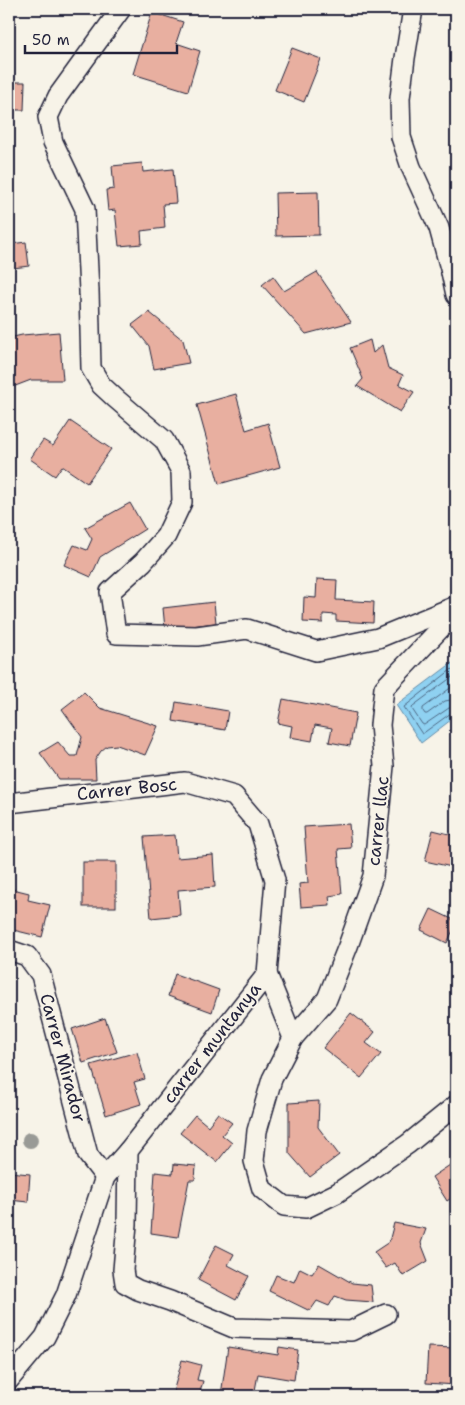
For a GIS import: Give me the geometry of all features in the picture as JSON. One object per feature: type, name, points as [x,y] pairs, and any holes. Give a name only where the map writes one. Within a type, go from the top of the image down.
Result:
[{"type":"street","points":[[121,9],[58,96],[48,117],[53,142],[85,209],[92,368],[101,385],[164,440],[181,471],[182,502],[166,536],[143,562],[110,592],[116,634],[197,636],[246,629],[316,651],[378,638],[456,606]]},
{"type":"street","points":[[414,9],[400,98],[401,136],[411,167],[438,228],[456,293]]},
{"type":"street","points":[[451,272],[456,251]]},
{"type":"street","name":"carrer llac","points":[[293,1038],[327,999],[373,876],[384,766],[380,726],[384,688],[456,612]]},
{"type":"street","name":"Carrer Bosc","points":[[9,803],[184,782],[234,796],[258,824],[275,880],[267,974]]},
{"type":"street","name":"Carrer Mirador","points":[[9,950],[27,956],[41,974],[88,1155],[105,1177]]},
{"type":"street","name":"carrer muntanya","points":[[9,1380],[45,1337],[66,1295],[105,1177],[128,1151],[267,974],[293,1038]]},
{"type":"street","points":[[293,1038],[272,1079],[257,1131],[254,1160],[262,1189],[284,1206],[306,1208],[337,1193],[408,1144],[456,1105]]},
{"type":"street","points":[[128,1151],[127,1224],[123,1270],[125,1283],[138,1290],[170,1301],[234,1328],[351,1331],[386,1314]]},
{"type":"water","points":[[456,660],[456,716],[421,743],[396,705]]},
{"type":"building","points":[[152,12],[183,22],[176,43],[200,51],[188,91],[133,74]]},
{"type":"building","points":[[292,48],[321,59],[304,102],[275,90]]},
{"type":"building","points":[[9,82],[25,82],[24,110],[9,110]]},
{"type":"building","points":[[142,163],[143,172],[173,169],[176,203],[163,204],[165,228],[141,231],[142,244],[119,246],[115,210],[108,211],[106,190],[114,189],[112,166]]},
{"type":"building","points":[[318,192],[319,235],[276,236],[275,193]]},
{"type":"building","points":[[26,242],[29,266],[13,268],[11,244]]},
{"type":"building","points":[[317,272],[351,322],[306,334],[262,285],[273,276],[284,291]]},
{"type":"building","points":[[149,312],[183,340],[189,363],[154,369],[149,346],[132,325]]},
{"type":"building","points":[[59,332],[63,380],[31,380],[10,388],[9,338]]},
{"type":"building","points":[[370,340],[373,353],[382,345],[388,368],[403,375],[399,384],[414,392],[400,412],[357,386],[363,379],[350,348]]},
{"type":"building","points":[[236,394],[246,430],[268,423],[280,467],[219,484],[197,405]]},
{"type":"building","points":[[70,421],[111,449],[87,483],[62,466],[55,476],[30,459],[43,440],[53,446]]},
{"type":"building","points":[[130,503],[145,529],[100,557],[91,577],[64,565],[74,545],[87,550],[92,539],[85,528]]},
{"type":"building","points":[[317,579],[337,580],[336,600],[374,602],[373,623],[336,621],[336,615],[323,614],[323,623],[303,622],[304,597],[316,598]]},
{"type":"building","points":[[214,602],[216,623],[165,629],[163,608]]},
{"type":"building","points":[[84,692],[100,708],[158,726],[145,755],[117,745],[107,746],[95,760],[96,779],[59,779],[40,753],[58,742],[70,756],[77,756],[82,737],[62,709]]},
{"type":"building","points":[[283,699],[356,713],[350,746],[329,742],[332,728],[315,725],[312,741],[290,737],[292,726],[278,723]]},
{"type":"building","points":[[176,702],[228,711],[225,730],[173,721]]},
{"type":"building","points":[[456,814],[456,868],[425,861],[433,830],[453,835]]},
{"type":"building","points":[[349,824],[351,848],[338,849],[342,894],[329,896],[330,905],[301,907],[299,884],[308,883],[304,827]]},
{"type":"building","points":[[175,835],[177,858],[213,855],[215,887],[178,890],[180,915],[151,918],[144,837]]},
{"type":"building","points":[[83,862],[116,862],[116,907],[83,907]]},
{"type":"building","points":[[9,888],[29,893],[28,900],[50,905],[42,937],[9,929]]},
{"type":"building","points":[[431,909],[456,921],[447,943],[421,930]]},
{"type":"building","points":[[175,974],[219,990],[212,1012],[168,996]]},
{"type":"building","points":[[351,1013],[375,1032],[366,1043],[381,1054],[361,1078],[323,1048]]},
{"type":"building","points":[[105,1018],[117,1052],[83,1063],[72,1029]]},
{"type":"building","points":[[137,1052],[145,1079],[134,1082],[141,1104],[106,1115],[91,1065]]},
{"type":"building","points":[[319,1101],[318,1127],[339,1155],[310,1177],[289,1153],[289,1103]]},
{"type":"building","points":[[218,1113],[232,1123],[222,1135],[232,1143],[217,1162],[180,1133],[195,1115],[208,1126]]},
{"type":"building","points":[[456,1161],[456,1195],[447,1201],[432,1177]]},
{"type":"building","points":[[174,1164],[196,1166],[195,1180],[189,1180],[178,1237],[151,1233],[155,1172],[173,1174]]},
{"type":"building","points":[[9,1172],[30,1174],[28,1202],[9,1200]]},
{"type":"building","points":[[394,1223],[426,1229],[421,1243],[428,1261],[403,1276],[395,1263],[386,1268],[374,1252],[389,1242]]},
{"type":"building","points":[[216,1245],[234,1254],[228,1265],[249,1276],[236,1300],[198,1280]]},
{"type":"building","points":[[319,1264],[352,1283],[371,1285],[373,1302],[346,1300],[335,1296],[329,1306],[317,1301],[310,1311],[269,1291],[276,1275],[294,1282],[300,1268],[312,1274]]},
{"type":"building","points":[[228,1347],[278,1355],[279,1347],[298,1350],[294,1380],[258,1374],[254,1396],[221,1395]]},
{"type":"building","points":[[428,1347],[456,1348],[456,1385],[426,1383]]},
{"type":"building","points":[[182,1360],[201,1365],[197,1380],[203,1381],[199,1396],[172,1396]]}]
